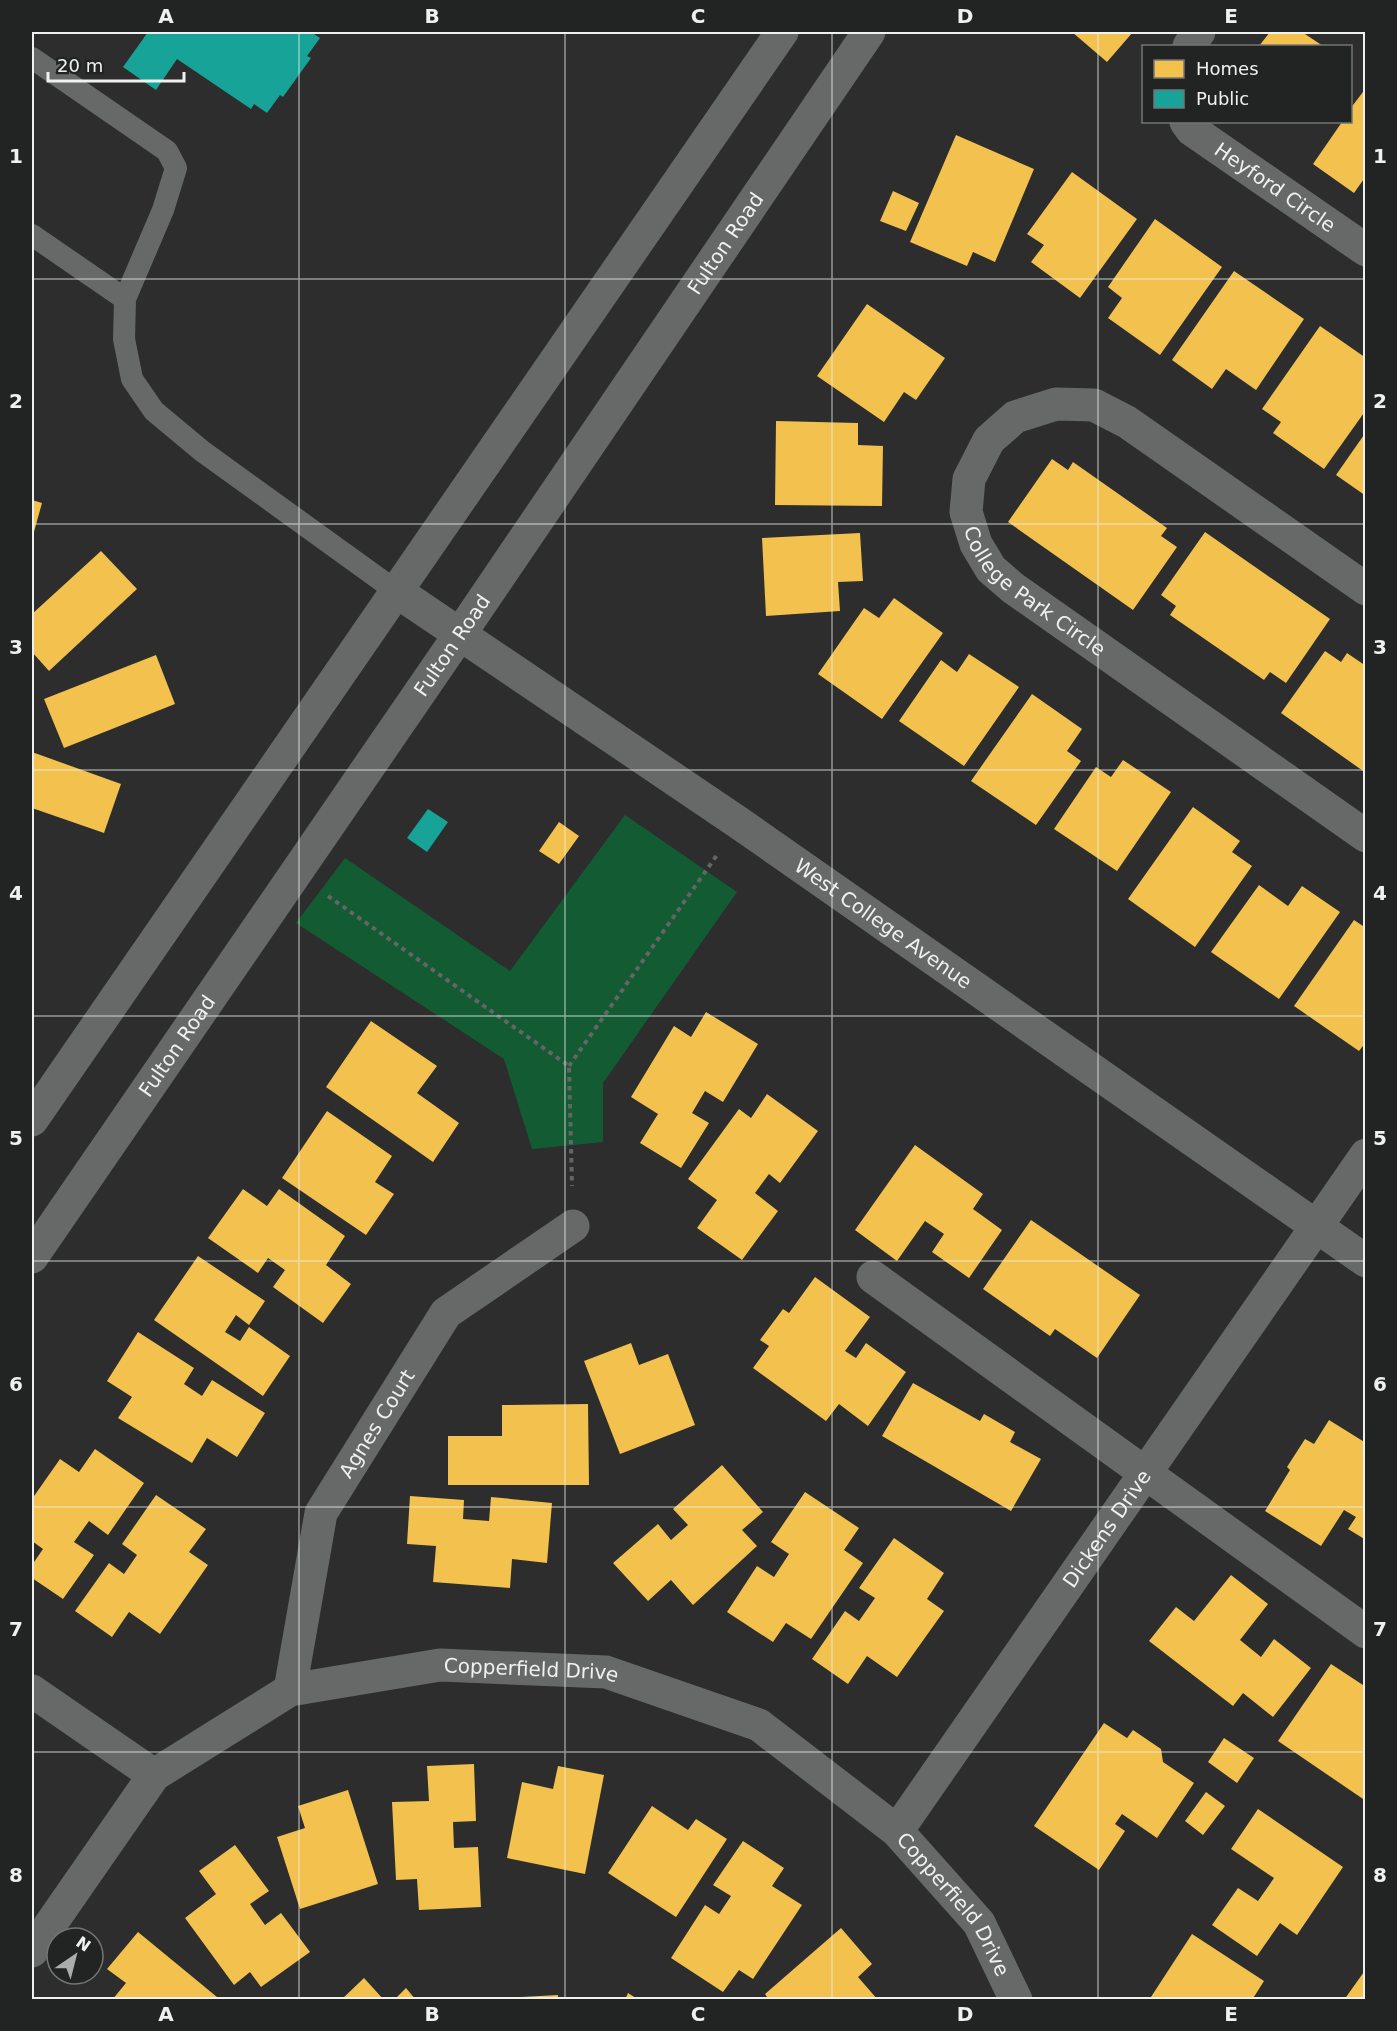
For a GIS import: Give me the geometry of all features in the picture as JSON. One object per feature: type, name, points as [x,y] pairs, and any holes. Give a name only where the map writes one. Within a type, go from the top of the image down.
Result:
[{"type":"street","points":[[32,1120],[782,32]]},
{"type":"street","name":"Fulton Road","points":[[32,1257],[870,32]]},
{"type":"street","points":[[1190,45],[1199,32]]},
{"type":"street","name":"Heyford Circle","points":[[1187,123],[1192,130],[1365,250]]},
{"type":"street","name":"College Park Circle","points":[[1365,589],[1127,422],[1094,405],[1056,404],[1015,417],[989,441],[969,479],[966,512],[976,544],[991,569],[1013,588],[1365,836]]},
{"type":"street","name":"West College Avenue","points":[[396,591],[739,824],[1365,1261]]},
{"type":"street","points":[[1316,1227],[1365,1155]]},
{"type":"street","name":"Agnes Court","points":[[290,1690],[321,1513],[446,1313],[573,1226]]},
{"type":"street","name":"Dickens Drive","points":[[897,1831],[1316,1227]]},
{"type":"street","points":[[873,1277],[1365,1632]]},
{"type":"street","name":"Copperfield Drive","points":[[32,1951],[154,1774],[290,1690],[440,1665],[606,1671],[759,1725],[897,1831],[979,1923],[1016,2000]]},
{"type":"street","points":[[32,1691],[154,1774]]},
{"type":"lane","points":[[32,58],[167,151],[176,168],[163,210],[125,298],[124,339],[132,379],[154,411],[202,451],[396,591]]},
{"type":"lane","points":[[32,235],[125,298]]},
{"type":"path","points":[[573,1226],[569,1066],[739,824]]},
{"type":"path","points":[[295,872],[569,1066]]},
{"type":"green space","points":[[625,815],[737,892],[603,1083],[603,1142],[532,1149],[504,1059],[296,923],[345,858],[510,971]]},
{"type":"building: Homes","points":[[1072,32],[1133,32],[1107,62]]},
{"type":"building: Homes","points":[[1270,32],[1302,32],[1322,45],[1260,45]]},
{"type":"building: Homes","points":[[1366,88],[1366,176],[1354,193],[1313,164],[1341,123],[1352,123],[1352,106]]},
{"type":"building: Homes","points":[[956,135],[1034,169],[995,262],[973,252],[967,266],[910,242]]},
{"type":"building: Homes","points":[[1072,172],[1137,219],[1080,298],[1031,262],[1044,245],[1027,234]]},
{"type":"building: Homes","points":[[893,191],[919,203],[906,231],[880,221]]},
{"type":"building: Homes","points":[[1155,219],[1222,267],[1160,355],[1108,318],[1122,298],[1108,287]]},
{"type":"building: Homes","points":[[1234,271],[1304,319],[1256,390],[1226,369],[1212,389],[1172,360]]},
{"type":"building: Homes","points":[[867,304],[945,358],[916,400],[904,392],[884,422],[817,376]]},
{"type":"building: Homes","points":[[1320,326],[1366,358],[1366,410],[1324,469],[1273,433],[1281,422],[1262,409]]},
{"type":"building: Homes","points":[[776,421],[858,423],[858,445],[883,446],[882,506],[775,505]]},
{"type":"building: Homes","points":[[1366,432],[1366,496],[1336,475]]},
{"type":"building: Homes","points":[[1052,459],[1068,470],[1073,462],[1167,528],[1161,536],[1177,547],[1133,610],[1008,522]]},
{"type":"building: Homes","points":[[32,500],[42,503],[32,539]]},
{"type":"building: Homes","points":[[1205,532],[1330,619],[1286,683],[1270,672],[1264,680],[1170,615],[1176,606],[1161,595]]},
{"type":"building: Homes","points":[[860,533],[863,581],[838,582],[840,611],[766,616],[762,538]]},
{"type":"building: Homes","points":[[101,551],[137,589],[49,671],[32,652],[32,614]]},
{"type":"building: Homes","points":[[894,598],[943,633],[882,719],[818,674],[864,608],[879,618]]},
{"type":"building: Homes","points":[[1325,651],[1341,662],[1347,653],[1366,666],[1366,773],[1281,713]]},
{"type":"building: Homes","points":[[969,654],[1019,687],[964,766],[899,721],[941,660],[957,672]]},
{"type":"building: Homes","points":[[156,655],[175,704],[64,748],[44,699]]},
{"type":"building: Homes","points":[[1032,694],[1082,729],[1067,751],[1081,761],[1036,825],[971,781]]},
{"type":"building: Homes","points":[[32,752],[121,784],[104,833],[32,808]]},
{"type":"building: Homes","points":[[1123,760],[1171,792],[1117,871],[1054,829],[1096,767],[1111,777]]},
{"type":"building: Homes","points":[[1193,807],[1240,841],[1232,852],[1252,866],[1195,947],[1128,899]]},
{"type":"building: Homes","points":[[559,822],[579,836],[559,864],[539,851]]},
{"type":"building: Homes","points":[[1259,885],[1288,906],[1302,886],[1340,912],[1279,999],[1211,952]]},
{"type":"building: Homes","points":[[1354,920],[1366,928],[1366,1042],[1359,1051],[1294,1006]]},
{"type":"building: Homes","points":[[706,1012],[758,1044],[723,1102],[705,1091],[692,1113],[709,1123],[681,1168],[640,1143],[658,1114],[631,1097],[674,1026],[691,1037]]},
{"type":"building: Homes","points":[[371,1021],[437,1066],[417,1093],[459,1123],[433,1162],[326,1087]]},
{"type":"building: Homes","points":[[767,1094],[818,1131],[780,1183],[769,1174],[755,1193],[778,1211],[742,1260],[697,1228],[717,1200],[688,1179],[739,1109],[751,1118]]},
{"type":"building: Homes","points":[[327,1111],[392,1156],[375,1182],[394,1194],[366,1235],[282,1178]]},
{"type":"building: Homes","points":[[915,1145],[983,1194],[973,1209],[1002,1230],[969,1278],[932,1252],[944,1234],[925,1221],[897,1261],[855,1230]]},
{"type":"building: Homes","points":[[243,1189],[267,1206],[279,1189],[345,1236],[326,1265],[351,1284],[323,1323],[273,1287],[285,1270],[268,1258],[258,1273],[208,1238]]},
{"type":"building: Homes","points":[[1031,1220],[1140,1295],[1097,1358],[1055,1329],[1050,1336],[983,1289]]},
{"type":"building: Homes","points":[[198,1256],[265,1301],[249,1325],[236,1315],[225,1332],[240,1341],[249,1327],[290,1356],[263,1396],[154,1320]]},
{"type":"building: Homes","points":[[815,1277],[870,1317],[845,1351],[856,1358],[866,1343],[906,1372],[868,1426],[839,1404],[826,1421],[753,1368],[769,1346],[760,1340],[783,1309],[789,1313]]},
{"type":"building: Homes","points":[[138,1332],[194,1368],[184,1384],[202,1396],[212,1380],[265,1413],[237,1457],[207,1438],[192,1463],[118,1418],[132,1397],[107,1381]]},
{"type":"building: Homes","points":[[631,1343],[639,1365],[668,1354],[695,1425],[620,1454],[584,1361]]},
{"type":"building: Homes","points":[[913,1383],[980,1421],[984,1414],[1015,1432],[1010,1442],[1041,1459],[1011,1511],[882,1436]]},
{"type":"building: Homes","points":[[588,1404],[589,1485],[448,1485],[448,1436],[502,1436],[502,1405]]},
{"type":"building: Homes","points":[[1329,1420],[1366,1443],[1366,1540],[1348,1529],[1356,1517],[1344,1510],[1321,1546],[1265,1511],[1290,1470],[1287,1467],[1305,1439],[1314,1444]]},
{"type":"building: Homes","points":[[95,1449],[144,1483],[108,1535],[89,1521],[74,1542],[94,1555],[63,1599],[32,1578],[32,1565],[43,1549],[32,1541],[32,1499],[60,1459],[79,1472]]},
{"type":"building: Homes","points":[[722,1465],[763,1512],[742,1530],[757,1546],[693,1605],[671,1580],[648,1601],[613,1563],[658,1524],[671,1540],[688,1525],[673,1509]]},
{"type":"building: Homes","points":[[805,1492],[859,1528],[844,1550],[863,1563],[811,1639],[786,1623],[773,1642],[727,1612],[757,1566],[774,1577],[789,1554],[771,1542]]},
{"type":"building: Homes","points":[[156,1495],[206,1529],[189,1552],[208,1565],[160,1634],[129,1612],[112,1637],[75,1611],[109,1563],[124,1574],[137,1555],[122,1544]]},
{"type":"building: Homes","points":[[410,1496],[464,1500],[463,1519],[489,1521],[491,1497],[552,1503],[547,1563],[512,1559],[510,1588],[433,1582],[436,1546],[407,1544]]},
{"type":"building: Homes","points":[[894,1538],[944,1573],[927,1599],[944,1611],[897,1677],[867,1656],[848,1684],[812,1659],[845,1611],[859,1621],[875,1598],[859,1588]]},
{"type":"building: Homes","points":[[1231,1575],[1268,1604],[1240,1640],[1261,1657],[1274,1639],[1311,1668],[1273,1717],[1243,1693],[1233,1706],[1149,1641],[1176,1607],[1194,1621]]},
{"type":"building: Homes","points":[[1331,1664],[1366,1687],[1366,1801],[1278,1741]]},
{"type":"building: Homes","points":[[1104,1723],[1127,1738],[1133,1730],[1161,1749],[1163,1762],[1194,1783],[1157,1838],[1122,1814],[1115,1824],[1125,1831],[1099,1870],[1034,1826]]},
{"type":"building: Homes","points":[[1224,1738],[1254,1758],[1237,1783],[1208,1762]]},
{"type":"building: Homes","points":[[474,1764],[476,1821],[453,1822],[454,1848],[478,1847],[481,1907],[419,1910],[417,1879],[396,1880],[392,1802],[429,1801],[427,1766]]},
{"type":"building: Homes","points":[[558,1766],[604,1775],[585,1874],[507,1858],[522,1782],[553,1789]]},
{"type":"building: Homes","points":[[348,1790],[378,1884],[300,1909],[277,1837],[305,1828],[298,1806]]},
{"type":"building: Homes","points":[[1206,1792],[1225,1806],[1203,1835],[1185,1821]]},
{"type":"building: Homes","points":[[652,1806],[688,1830],[696,1819],[727,1839],[676,1917],[608,1873]]},
{"type":"building: Homes","points":[[1258,1809],[1343,1867],[1297,1935],[1280,1923],[1257,1956],[1212,1925],[1238,1888],[1258,1901],[1274,1878],[1231,1849]]},
{"type":"building: Homes","points":[[743,1841],[784,1868],[772,1886],[802,1905],[753,1979],[739,1970],[723,1992],[671,1958],[705,1905],[719,1914],[731,1896],[713,1885]]},
{"type":"building: Homes","points":[[235,1845],[269,1891],[250,1904],[265,1925],[281,1913],[310,1952],[261,1987],[250,1972],[234,1985],[185,1918],[216,1894],[199,1871]]},
{"type":"building: Homes","points":[[841,1928],[872,1964],[858,1977],[878,2000],[769,2000],[765,1994]]},
{"type":"building: Homes","points":[[138,1932],[217,1997],[215,2000],[112,2000],[126,1983],[107,1969]]},
{"type":"building: Homes","points":[[1192,1934],[1264,1981],[1252,2000],[1149,2000]]},
{"type":"building: Homes","points":[[1366,1969],[1366,2000],[1344,2000]]},
{"type":"building: Homes","points":[[364,1978],[384,2000],[341,2000]]},
{"type":"building: Homes","points":[[406,1988],[416,2000],[394,2000]]},
{"type":"building: Homes","points":[[628,1993],[639,2000],[625,2000]]},
{"type":"building: Homes","points":[[558,1995],[558,2000],[503,2000],[503,1998]]},
{"type":"building: Public","points":[[148,32],[311,32],[320,38],[307,56],[311,58],[283,97],[280,95],[267,113],[254,104],[251,109],[177,59],[156,90],[123,67]]},
{"type":"building: Public","points":[[428,809],[448,822],[427,852],[407,838]]}]
